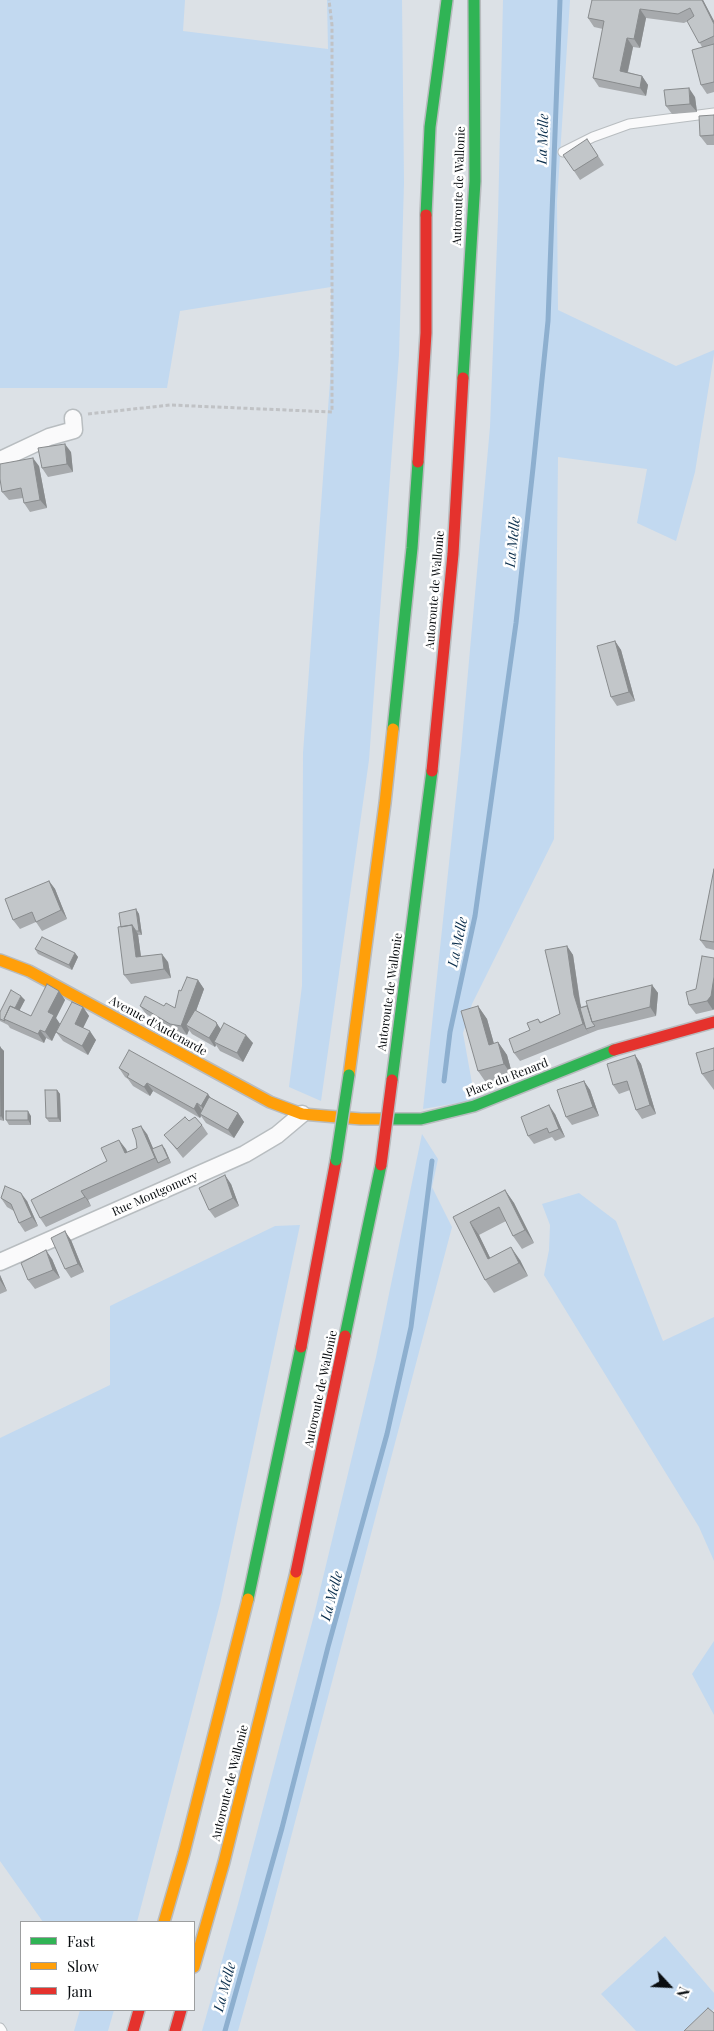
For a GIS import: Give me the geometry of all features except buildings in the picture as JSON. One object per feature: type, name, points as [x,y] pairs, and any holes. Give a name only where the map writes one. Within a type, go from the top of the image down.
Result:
[{"type":"main road","points":[[164,1921],[184,1854],[250,1589],[308,1315],[349,1075],[386,803],[412,548],[426,332],[424,228],[430,127],[447,0]]},
{"type":"main road","name":"Autoroute de Wallonie","points":[[195,1964],[224,1862],[290,1599],[381,1165],[428,812],[453,554],[475,181],[474,0]]},
{"type":"main road","name":"Avenue d'Audenarde","points":[[0,960],[29,971],[270,1102],[302,1114]]},
{"type":"main road","name":"Place du Renard","points":[[302,1114],[361,1119],[421,1119],[474,1106],[600,1055],[660,1036],[714,1022]]},
{"type":"main road","points":[[133,2031],[139,2011]]},
{"type":"main road","points":[[175,2031],[181,2011]]},
{"type":"street","points":[[0,460],[49,436],[74,430],[73,418]]},
{"type":"street","name":"Rue Montgomery","points":[[0,1262],[245,1154],[277,1135],[302,1114]]},
{"type":"lane","points":[[563,152],[593,137],[629,124],[714,113]]},
{"type":"path","points":[[73,418],[85,414],[170,405],[332,412],[332,24],[329,0]]},
{"type":"shaded area","points":[[0,0],[185,0],[183,31],[328,49],[327,0],[402,0],[404,183],[399,355],[369,760],[321,1101],[289,1087],[302,986],[303,753],[332,354],[331,287],[180,311],[167,388],[0,388]]},
{"type":"shaded area","points":[[503,0],[570,0],[557,202],[558,310],[676,366],[714,350],[714,354],[695,472],[676,541],[637,523],[647,469],[558,457],[554,839],[472,1004],[463,1033],[475,1100],[423,1109],[461,750],[490,427],[498,217]]},
{"type":"shaded area","points":[[422,1134],[438,1159],[432,1187],[452,1227],[267,1928],[238,2031],[202,2031],[238,1904],[314,1615],[376,1357]]},
{"type":"shaded area","points":[[579,1193],[616,1221],[663,1341],[714,1317],[714,1561],[699,1527],[544,1275],[549,1250],[550,1225],[542,1204]]},
{"type":"shaded area","points":[[300,1225],[220,1604],[137,1921],[42,1921],[0,1861],[0,1438],[110,1385],[110,1306],[275,1226]]},
{"type":"shaded area","points":[[714,1641],[714,1715],[692,1674]]},
{"type":"shaded area","points":[[665,1936],[714,1993],[714,2009],[690,2031],[636,2031],[601,1994]]},
{"type":"shaded area","points":[[80,2011],[114,2011],[108,2031],[74,2031]]},
{"type":"waterway","name":"La Melle","points":[[444,1081],[450,1032],[475,916],[516,623],[533,468],[548,321],[560,0]]},
{"type":"waterway","name":"La Melle","points":[[225,2031],[282,1828],[328,1647],[387,1434],[411,1327],[432,1161]]},
{"type":"traffic: fast","points":[[426,215],[430,127],[447,0]]},
{"type":"traffic: fast","points":[[463,378],[475,181],[474,0]]},
{"type":"traffic: fast","points":[[393,729],[412,548],[418,462]]},
{"type":"traffic: fast","points":[[392,1080],[432,771]]},
{"type":"traffic: fast","points":[[386,1119],[421,1119],[474,1106],[614,1050]]},
{"type":"traffic: fast","points":[[336,1160],[349,1075]]},
{"type":"traffic: fast","points":[[345,1336],[381,1165]]},
{"type":"traffic: fast","points":[[248,1599],[301,1347]]},
{"type":"traffic: slow","points":[[349,1075],[393,729]]},
{"type":"traffic: slow","points":[[0,960],[29,971],[270,1102],[302,1114],[386,1119]]},
{"type":"traffic: slow","points":[[195,1964],[224,1862],[296,1572]]},
{"type":"traffic: slow","points":[[164,1921],[184,1853],[248,1599]]},
{"type":"traffic: jam","points":[[418,462],[426,333],[426,215]]},
{"type":"traffic: jam","points":[[432,771],[453,554],[463,378]]},
{"type":"traffic: jam","points":[[614,1050],[714,1022]]},
{"type":"traffic: jam","points":[[381,1165],[392,1080]]},
{"type":"traffic: jam","points":[[301,1347],[336,1160]]},
{"type":"traffic: jam","points":[[296,1572],[345,1336]]},
{"type":"traffic: jam","points":[[133,2031],[139,2011]]},
{"type":"traffic: jam","points":[[175,2031],[181,2011]]}]
